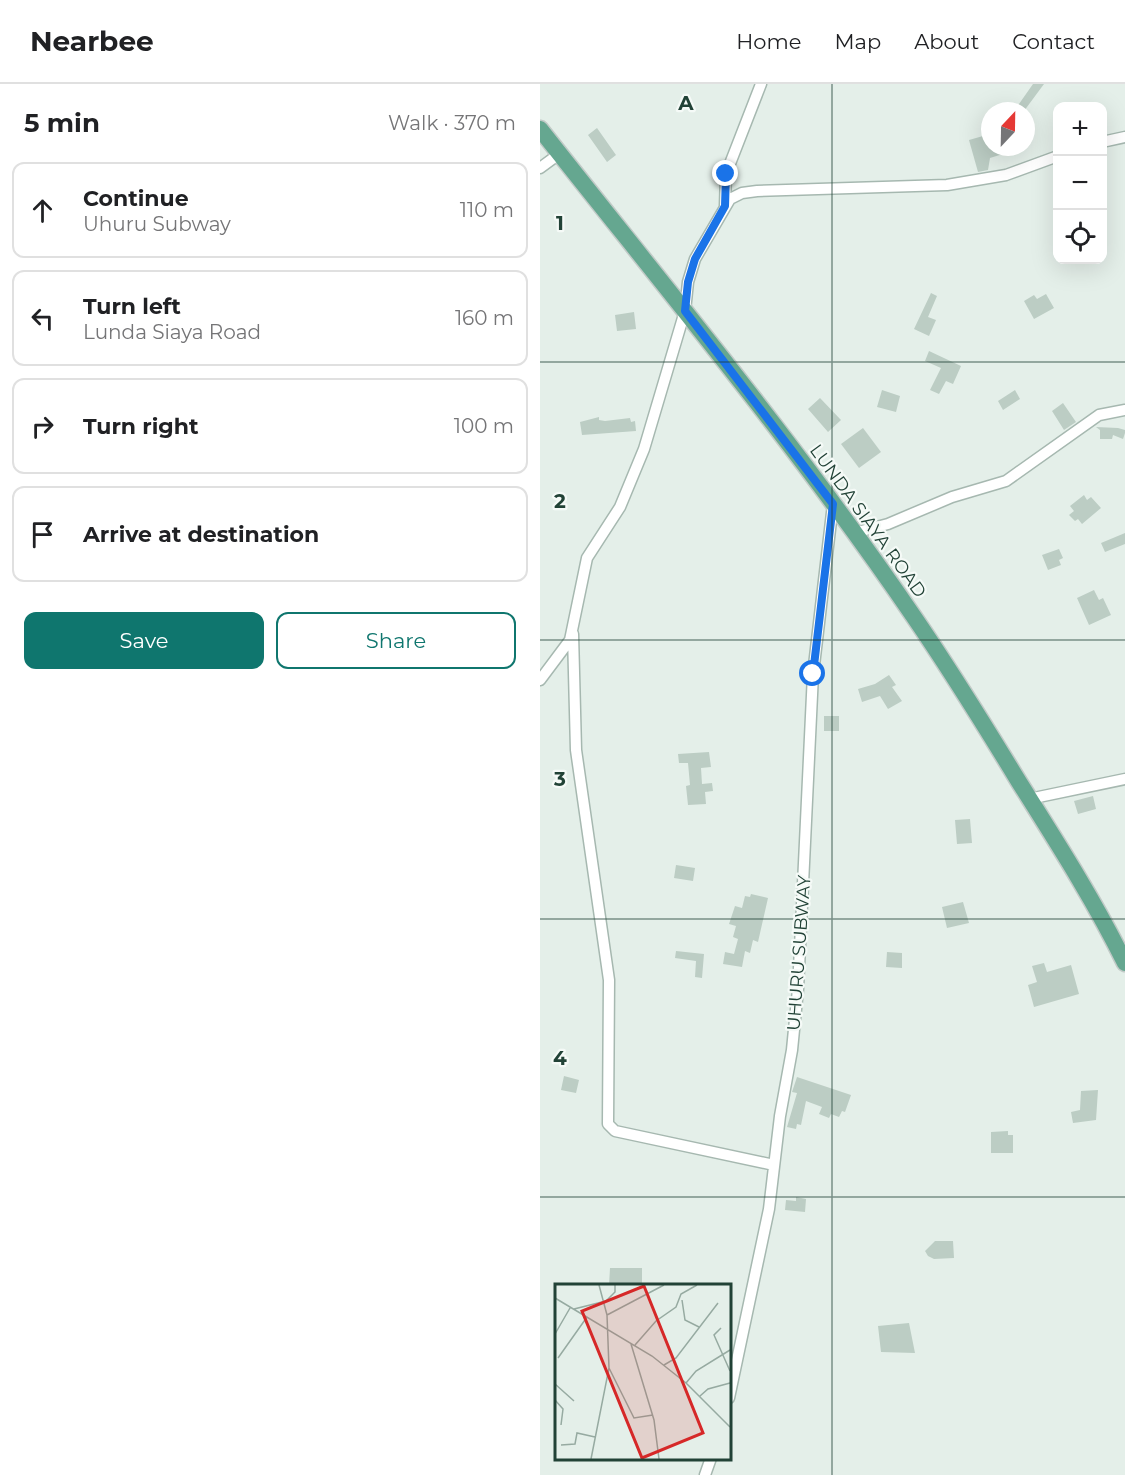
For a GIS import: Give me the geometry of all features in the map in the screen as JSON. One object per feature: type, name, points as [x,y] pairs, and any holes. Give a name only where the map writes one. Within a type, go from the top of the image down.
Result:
[{"type":"main road","name":"LUNDA SIAYA ROAD","points":[[540,129],[685,311],[854,533],[959,684],[1086,891],[1125,963]]},
{"type":"street","points":[[725,206],[726,174],[761,84]]},
{"type":"street","points":[[1107,141],[1125,137]]},
{"type":"street","points":[[540,168],[560,154]]},
{"type":"street","points":[[774,1165],[615,1131],[608,1124],[609,980],[576,750],[573,631],[587,558],[620,507],[644,449],[685,311],[688,282],[695,259],[725,206],[735,196],[757,190],[967,182],[1006,175],[1053,158]]},
{"type":"street","points":[[854,533],[888,524],[952,497],[1006,481],[1099,415],[1125,410]]},
{"type":"street","name":"UHURU SUBWAY","points":[[730,1393],[768,1209],[798,989],[813,674],[833,504]]},
{"type":"street","points":[[540,680],[566,646],[573,631]]},
{"type":"street","points":[[1029,799],[1125,779]]},
{"type":"street","points":[[705,1475],[710,1460]]},
{"type":"building","points":[[1033,84],[1044,84],[1031,102],[1020,102]]},
{"type":"building","points":[[597,128],[616,155],[607,162],[588,135]]},
{"type":"building","points":[[981,137],[981,156],[996,156],[990,158],[988,170],[978,172],[969,140]]},
{"type":"building","points":[[931,293],[937,296],[928,317],[936,320],[929,336],[914,329]]},
{"type":"building","points":[[1046,294],[1054,308],[1034,319],[1024,301],[1034,295],[1037,299]]},
{"type":"building","points":[[634,312],[636,329],[617,331],[615,315]]},
{"type":"building","points":[[929,351],[961,366],[953,384],[946,381],[939,394],[930,390],[941,368],[925,361]]},
{"type":"building","points":[[882,390],[900,396],[896,412],[877,407]]},
{"type":"building","points":[[1015,390],[1020,399],[1003,410],[998,401]]},
{"type":"building","points":[[820,398],[841,420],[828,432],[808,409]]},
{"type":"building","points":[[1063,403],[1076,422],[1064,430],[1052,411]]},
{"type":"building","points":[[599,417],[599,420],[605,421],[630,418],[631,422],[635,421],[636,431],[582,435],[580,422]]},
{"type":"building","points":[[1096,427],[1118,428],[1125,430],[1125,433],[1123,439],[1113,435],[1112,439],[1100,439],[1100,430]]},
{"type":"building","points":[[863,428],[881,452],[859,468],[841,444]]},
{"type":"building","points":[[1084,495],[1087,500],[1091,497],[1101,508],[1082,524],[1078,519],[1075,521],[1069,515],[1074,511],[1070,506]]},
{"type":"building","points":[[1125,533],[1125,544],[1105,552],[1101,543]]},
{"type":"building","points":[[1059,549],[1063,558],[1059,560],[1061,565],[1048,570],[1042,555]]},
{"type":"building","points":[[1094,590],[1099,600],[1103,598],[1111,615],[1089,625],[1077,598]]},
{"type":"building","points":[[889,675],[896,685],[892,687],[902,701],[888,709],[880,696],[862,702],[858,689],[875,684]]},
{"type":"building","points":[[824,716],[839,716],[839,731],[824,731]]},
{"type":"building","points":[[709,752],[711,767],[701,768],[702,784],[712,783],[713,791],[705,792],[706,804],[688,805],[686,786],[690,785],[688,763],[679,763],[678,754]]},
{"type":"building","points":[[1093,796],[1096,809],[1078,814],[1074,801]]},
{"type":"building","points":[[970,819],[972,843],[957,844],[955,820]]},
{"type":"building","points":[[676,865],[695,868],[693,881],[674,878]]},
{"type":"building","points":[[751,894],[768,898],[758,942],[753,940],[750,953],[745,951],[742,967],[723,964],[725,952],[734,954],[738,939],[733,937],[736,926],[729,924],[735,906],[742,908],[745,896],[750,897]]},
{"type":"building","points":[[963,902],[969,923],[947,928],[942,907]]},
{"type":"building","points":[[676,951],[704,954],[702,978],[695,977],[696,961],[675,958]]},
{"type":"building","points":[[887,952],[902,953],[902,968],[886,967]]},
{"type":"building","points":[[1044,963],[1047,972],[1071,965],[1079,994],[1034,1007],[1028,985],[1037,982],[1032,966]]},
{"type":"building","points":[[564,1076],[579,1080],[576,1093],[561,1090]]},
{"type":"building","points":[[797,1077],[851,1095],[845,1112],[842,1111],[839,1117],[831,1114],[829,1118],[819,1114],[822,1107],[806,1101],[801,1125],[797,1124],[796,1129],[787,1127],[797,1093],[792,1092]]},
{"type":"building","points":[[1098,1090],[1096,1120],[1073,1123],[1071,1112],[1080,1110],[1081,1091]]},
{"type":"building","points":[[1008,1131],[1008,1135],[1013,1135],[1013,1153],[991,1153],[991,1132]]},
{"type":"building","points":[[796,1197],[806,1199],[805,1212],[785,1210],[786,1200],[796,1201]]},
{"type":"building","points":[[935,1241],[953,1241],[954,1258],[934,1259],[928,1256],[925,1251]]},
{"type":"building","points":[[610,1268],[642,1268],[642,1284],[609,1284]]},
{"type":"building","points":[[909,1323],[915,1353],[881,1352],[878,1326]]},
{"type":"route","points":[[726,174],[725,206],[695,259],[688,282],[685,311],[833,504],[823,573],[813,674]]}]
